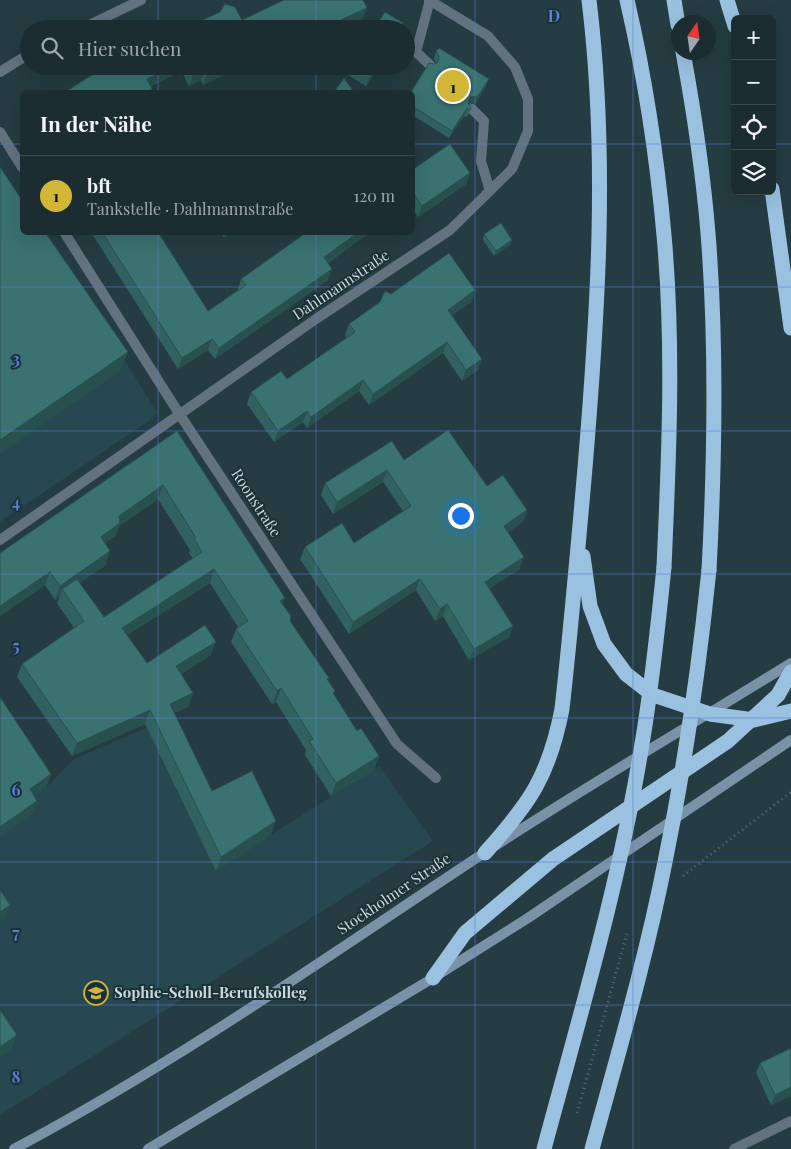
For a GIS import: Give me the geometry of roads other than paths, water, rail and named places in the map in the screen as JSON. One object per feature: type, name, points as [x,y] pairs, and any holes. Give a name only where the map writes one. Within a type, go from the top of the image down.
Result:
[{"type":"highway","points":[[484,853],[518,816],[538,784],[555,746],[562,709],[597,324],[600,226],[597,78],[589,0]]},
{"type":"highway","points":[[544,1149],[621,852],[656,655],[664,567],[670,441],[669,343],[664,235],[648,113],[627,0]]},
{"type":"highway","points":[[674,0],[676,15]]},
{"type":"highway","points":[[727,0],[732,15]]},
{"type":"highway","points":[[592,1149],[639,974],[665,863],[700,661],[709,570],[715,453],[714,341],[708,232],[693,108],[684,60]]},
{"type":"highway","points":[[773,195],[791,328]]},
{"type":"highway","points":[[580,527],[590,606],[604,644],[626,674],[653,695],[710,714],[754,720],[791,711]]},
{"type":"highway","points":[[433,978],[465,933],[553,858],[728,741],[754,720],[778,695],[791,672]]},
{"type":"main road","name":"Stockholmer Straße","points":[[14,1149],[141,1075],[286,984],[484,853],[791,663]]},
{"type":"main road","points":[[148,1149],[433,978],[528,918],[791,740]]},
{"type":"street","points":[[100,20],[141,0]]},
{"type":"street","points":[[430,0],[416,52],[430,65]]},
{"type":"street","name":"Dahlmannstraße","points":[[0,540],[316,319],[450,230],[512,169],[528,131],[528,99],[515,67],[488,36],[430,0]]},
{"type":"street","points":[[0,72],[20,60]]},
{"type":"street","points":[[472,109],[484,121],[481,161],[490,191]]},
{"type":"street","points":[[0,132],[20,164]]},
{"type":"street","name":"Roonstraße","points":[[66,235],[180,415],[397,744],[436,778]]},
{"type":"street","points":[[734,1149],[791,1121]]},
{"type":"place","name":"bft","points":[[453,86]]},
{"type":"place","name":"Sophie-Scholl-Berufskolleg","points":[[96,993]]}]
